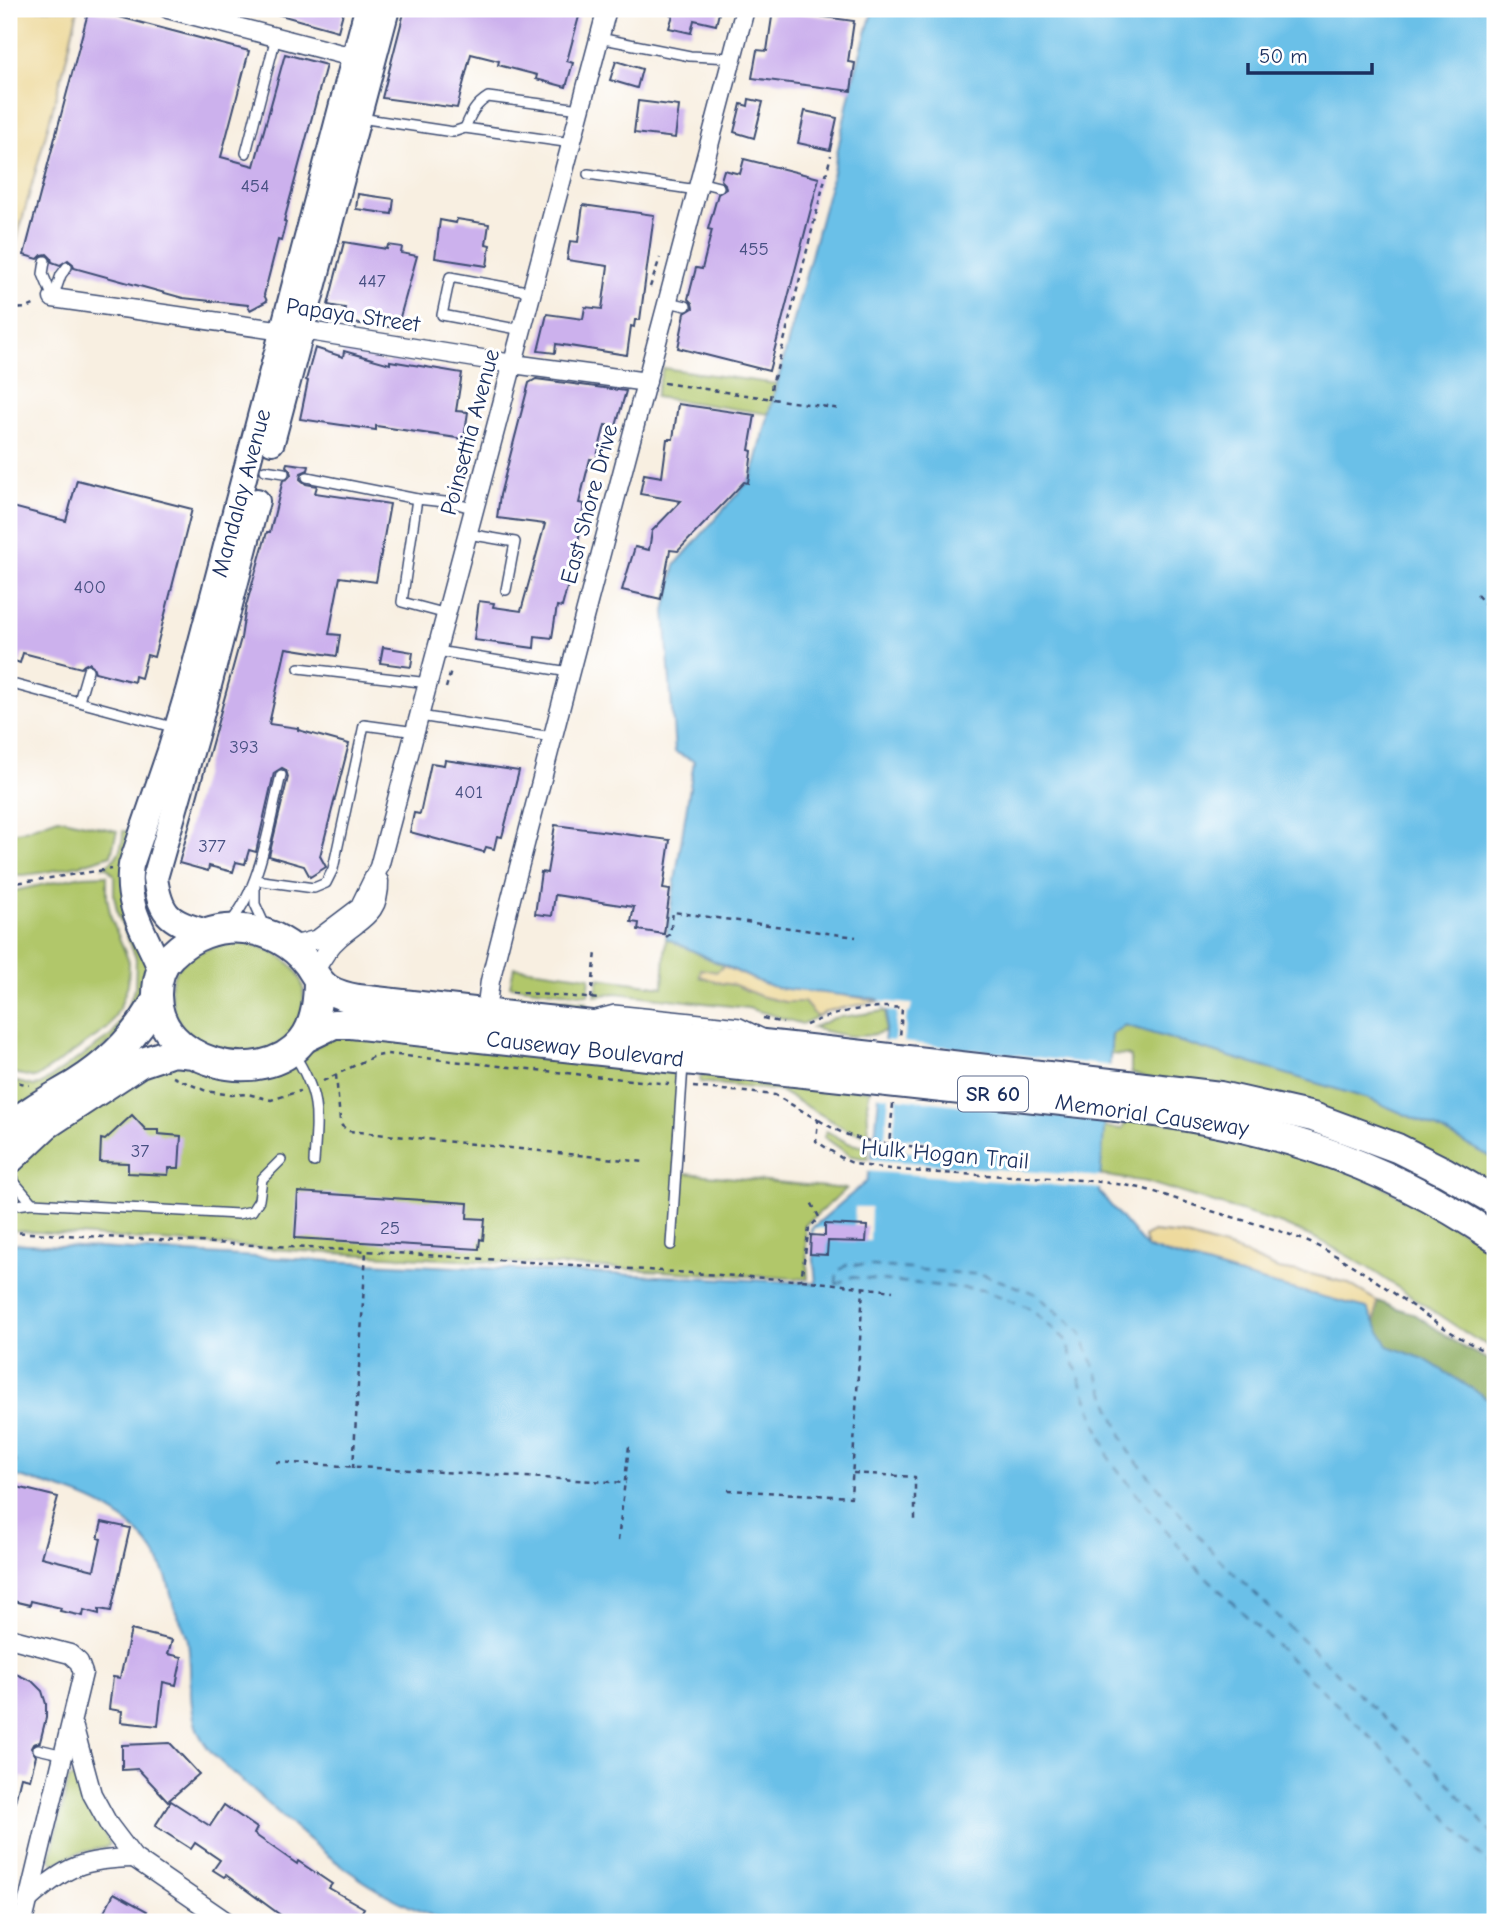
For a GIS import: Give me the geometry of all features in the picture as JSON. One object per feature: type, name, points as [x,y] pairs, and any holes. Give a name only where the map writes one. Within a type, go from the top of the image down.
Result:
[{"type":"main road","points":[[9,1162],[46,1125],[140,1063],[173,1052],[194,1054],[234,1066],[275,1061],[298,1045],[315,1014],[316,977],[298,952],[277,939],[243,929],[216,931],[190,940],[177,950],[167,960],[157,984],[159,1015],[167,1030],[194,1054]]},
{"type":"main road","name":"Causeway Boulevard","points":[[316,977],[341,996],[358,999],[567,1021],[795,1037],[870,1068]]},
{"type":"main road","points":[[9,1128],[19,1118],[80,1081],[131,1039],[157,999]]},
{"type":"main road","name":"Causeway Boulevard","points":[[298,1045],[324,1028],[343,1023],[682,1073],[870,1068]]},
{"type":"main road","name":"Memorial Causeway","points":[[870,1068],[1118,1095],[1220,1096],[1286,1110],[1326,1121],[1397,1148],[1446,1172],[1495,1201]]},
{"type":"main road","name":"Memorial Causeway","points":[[1118,1095],[1171,1113],[1290,1139],[1338,1155],[1427,1197],[1495,1238]]},
{"type":"street","points":[[168,9],[232,17],[276,37],[364,60]]},
{"type":"street","name":"Mandalay Avenue","points":[[292,331],[358,118],[367,9]]},
{"type":"street","name":"Mandalay Avenue","points":[[216,931],[176,923],[165,911],[157,893],[155,877],[187,731],[262,478],[292,331],[364,60],[387,9]]},
{"type":"street","name":"Poinsettia Avenue","points":[[277,939],[300,944],[318,939],[340,924],[359,908],[379,867],[607,9]]},
{"type":"street","name":"East Shore Drive","points":[[486,1012],[491,981],[552,737],[745,9]]},
{"type":"street","name":"Papaya Street","points":[[53,298],[647,382]]},
{"type":"street","name":"Mandalay Avenue","points":[[161,971],[137,920],[128,884],[139,838],[187,731]]},
{"type":"street","name":"Poinsettia Avenue","points":[[316,977],[323,955],[338,938],[372,911],[379,893],[379,867]]},
{"type":"street","points":[[9,1638],[70,1654],[79,1662],[83,1674],[23,1922]]},
{"type":"street","points":[[73,1721],[92,1794],[109,1825],[134,1858],[227,1922]]},
{"type":"street","points":[[28,1900],[54,1877],[80,1864],[104,1859],[134,1858]]},
{"type":"lane","points":[[246,153],[276,37]]},
{"type":"lane","points":[[599,38],[643,45],[661,52],[732,58]]},
{"type":"lane","points":[[465,128],[472,111],[488,97],[580,109]]},
{"type":"lane","points":[[358,118],[453,132],[465,128],[572,143]]},
{"type":"lane","points":[[588,174],[719,187]]},
{"type":"lane","points":[[45,261],[43,274],[53,298]]},
{"type":"lane","points":[[53,298],[61,275],[67,267]]},
{"type":"lane","points":[[522,330],[442,315],[450,277],[532,292]]},
{"type":"lane","points":[[668,302],[686,306]]},
{"type":"lane","points":[[307,477],[475,509]]},
{"type":"lane","points":[[417,499],[402,602],[447,614]]},
{"type":"lane","points":[[468,534],[515,542],[506,590]]},
{"type":"lane","points":[[437,651],[569,672]]},
{"type":"lane","points":[[299,668],[429,683]]},
{"type":"lane","points":[[79,701],[88,670]]},
{"type":"lane","points":[[9,687],[16,685],[187,731]]},
{"type":"lane","points":[[255,880],[314,888],[326,883],[333,869],[364,725],[418,724],[552,737]]},
{"type":"lane","points":[[216,931],[242,906],[255,880],[281,775]]},
{"type":"lane","points":[[255,880],[255,904],[277,939]]},
{"type":"lane","points":[[298,1045],[316,1099],[314,1162]]},
{"type":"lane","points":[[671,1245],[682,1073]]},
{"type":"lane","points":[[9,1206],[32,1203],[237,1214],[252,1211],[259,1200],[262,1179],[281,1160]]},
{"type":"lane","points":[[9,1162],[15,1183],[32,1203]]},
{"type":"lane","points":[[38,1749],[65,1755]]},
{"type":"path","points":[[771,399],[772,383],[778,369],[831,155]]},
{"type":"path","points":[[9,309],[27,308],[53,298]]},
{"type":"path","points":[[647,382],[841,409]]},
{"type":"path","points":[[1477,595],[1495,615]]},
{"type":"path","points":[[9,884],[111,869]]},
{"type":"path","points":[[666,936],[670,934],[673,912],[856,937]]},
{"type":"path","points":[[591,999],[597,952]]},
{"type":"path","points":[[795,1037],[825,1016],[886,1006],[902,1008],[899,1042]]},
{"type":"path","points":[[163,1076],[176,1077],[206,1091],[231,1095],[248,1094],[271,1100],[312,1087],[372,1057],[387,1054],[682,1073],[775,1095],[850,1137],[927,1148]]},
{"type":"path","points":[[336,1075],[340,1120],[349,1132],[644,1162]]},
{"type":"path","points":[[9,1080],[32,1086]]},
{"type":"path","points":[[889,1144],[893,1098]]},
{"type":"path","name":"Hulk Hogan Trail","points":[[818,1120],[816,1141],[832,1150],[842,1160],[855,1164],[1120,1184],[1145,1188],[1203,1209],[1270,1227],[1305,1240],[1350,1265],[1466,1341],[1495,1356]]},
{"type":"path","points":[[798,1280],[801,1279],[809,1229],[819,1217],[811,1202]]},
{"type":"path","points":[[9,1232],[366,1251],[798,1280],[893,1291]]},
{"type":"path","points":[[353,1469],[366,1251]]},
{"type":"path","points":[[728,1490],[851,1497],[863,1288]]},
{"type":"path","points":[[618,1541],[629,1446]]},
{"type":"path","points":[[276,1462],[353,1469],[626,1483]]},
{"type":"path","points":[[853,1473],[915,1477],[915,1521]]},
{"type":"green space","points":[[663,368],[777,384],[769,414],[655,397]]},
{"type":"green space","points":[[58,818],[117,831],[111,855],[46,872],[9,875],[9,833]]},
{"type":"green space","points":[[123,831],[133,831],[152,970],[148,991],[125,1032],[9,1116],[9,1080],[40,1085],[112,1035],[126,1011],[135,987],[136,958],[118,915],[114,875],[107,867],[102,867],[119,853]]},
{"type":"green space","points":[[107,875],[111,918],[129,962],[128,984],[120,1007],[108,1028],[36,1078],[9,1072],[9,892],[82,876]]},
{"type":"green space","points":[[666,938],[724,966],[716,972],[702,970],[700,977],[735,985],[760,996],[785,1002],[804,1002],[817,1017],[802,1024],[748,1008],[616,993],[595,996],[599,978],[663,987]]},
{"type":"green space","points":[[245,942],[270,951],[290,964],[302,983],[304,995],[300,1019],[283,1041],[272,1047],[245,1053],[218,1049],[193,1038],[179,1022],[172,1000],[171,985],[182,963],[193,956],[218,946]]},
{"type":"green space","points":[[514,967],[590,977],[588,995],[510,986]]},
{"type":"green space","points":[[514,995],[587,1002],[587,1005],[542,1009],[513,1004]]},
{"type":"green space","points":[[886,1011],[885,1031],[874,1034],[848,1036],[812,1028],[834,1018]]},
{"type":"green space","points":[[1125,1025],[1369,1099],[1434,1127],[1495,1159],[1495,1186],[1131,1073],[1131,1057],[1110,1054],[1112,1034]]},
{"type":"green space","points":[[336,1034],[683,1069],[676,1172],[846,1189],[805,1225],[808,1279],[314,1252],[9,1230],[9,1174],[51,1134],[159,1065],[297,1059]]},
{"type":"green space","points":[[705,1073],[870,1090],[867,1104],[869,1136],[846,1129],[780,1091],[700,1082],[699,1079]]},
{"type":"green space","points":[[1128,1118],[1209,1127],[1368,1178],[1495,1249],[1495,1349],[1475,1339],[1367,1267],[1321,1241],[1282,1224],[1147,1182],[1099,1175],[1103,1127],[1122,1129]]},
{"type":"green space","points":[[826,1131],[848,1143],[868,1148],[868,1159],[851,1156],[824,1137]]},
{"type":"green space","points":[[1377,1301],[1416,1315],[1464,1348],[1495,1363],[1495,1403],[1424,1359],[1387,1346],[1375,1324]]},
{"type":"green space","points":[[77,1778],[110,1844],[54,1863],[50,1859],[69,1779]]},
{"type":"sand","points":[[9,9],[78,9],[9,268]]},
{"type":"sand","points":[[724,966],[755,980],[879,1001],[827,1011],[817,1017],[804,1002],[785,1002],[760,996],[735,985],[700,976],[701,969],[716,972]]},
{"type":"sand","points":[[1153,1232],[1182,1235],[1235,1250],[1278,1269],[1347,1283],[1377,1301],[1375,1324],[1367,1308],[1147,1248],[1144,1237]]},
{"type":"water","points":[[873,9],[1495,9],[1495,1159],[1434,1127],[1369,1099],[1125,1025],[1112,1034],[1099,1192],[1147,1248],[1367,1308],[1388,1346],[1424,1359],[1495,1403],[1495,1922],[451,1922],[395,1899],[346,1869],[221,1762],[206,1745],[196,1726],[187,1637],[174,1607],[166,1575],[151,1548],[136,1530],[99,1504],[9,1474],[16,1462],[9,1456],[9,1243],[366,1263],[816,1283],[811,1229],[867,1181],[875,1137],[887,1012],[878,999],[777,988],[666,938],[694,761],[675,752],[665,611],[675,565],[752,477],[831,181],[852,83]]},
{"type":"pier","points":[[879,1001],[912,1004],[910,1013],[907,1013],[904,1042],[1112,1066],[1107,1122],[897,1098],[893,1137],[932,1141],[930,1154],[869,1148],[871,1137],[885,1137],[889,1097],[874,1095],[880,1040],[894,1041],[897,1012],[886,1011]]},
{"type":"pier","points":[[867,1159],[1102,1177],[1102,1189],[864,1171]]},
{"type":"pier","points":[[855,1207],[871,1207],[870,1241],[812,1240],[814,1228],[854,1229]]},
{"type":"building","points":[[89,9],[249,51],[221,157],[254,166],[285,54],[326,65],[281,241],[278,240],[264,295],[267,301],[250,310],[248,305],[183,298],[74,268],[68,260],[60,265],[52,262],[47,254],[38,259],[24,255]]},
{"type":"building","points":[[273,9],[344,9],[338,31],[273,13]]},
{"type":"building","points":[[405,9],[581,9],[567,61],[573,63],[566,87],[536,79],[537,75],[498,65],[499,61],[471,54],[457,108],[382,98]]},
{"type":"building","points":[[670,9],[720,9],[716,25],[694,20],[691,33],[669,28],[673,15],[669,14]]},
{"type":"building","points":[[773,10],[854,21],[848,62],[855,63],[851,91],[752,78],[757,50],[767,51]]},
{"type":"building","points":[[616,61],[642,69],[637,88],[610,80]]},
{"type":"building","points":[[749,99],[763,102],[754,138],[734,132],[741,104],[748,106]]},
{"type":"building","points":[[638,101],[679,106],[675,138],[634,133]]},
{"type":"building","points":[[805,111],[837,118],[830,150],[798,143]]},
{"type":"building","points":[[744,159],[819,178],[769,371],[678,348],[685,313],[693,308],[688,299],[696,268],[702,269],[712,230],[708,229],[718,194],[726,189],[721,180],[724,170],[740,174]]},
{"type":"building","points":[[358,194],[394,199],[392,214],[356,209]]},
{"type":"building","points":[[583,205],[654,215],[640,320],[635,320],[634,327],[631,326],[627,355],[556,344],[555,353],[538,351],[547,314],[583,319],[585,307],[602,309],[608,266],[567,260],[570,241],[578,242]]},
{"type":"building","points":[[457,219],[489,224],[487,266],[435,258],[440,220],[456,223]]},
{"type":"building","points":[[344,242],[387,249],[388,245],[402,247],[401,253],[417,256],[397,328],[341,322],[345,308],[328,305]]},
{"type":"building","points":[[315,348],[343,357],[344,351],[390,364],[390,361],[462,373],[456,411],[468,412],[464,439],[376,426],[376,430],[300,419],[308,381],[306,380]]},
{"type":"building","points":[[536,379],[626,391],[616,426],[605,425],[596,460],[590,459],[579,503],[584,504],[577,550],[562,607],[557,606],[552,638],[535,636],[534,648],[474,640],[479,601],[494,603],[493,607],[521,611],[545,524],[497,518],[500,495],[529,383]]},
{"type":"building","points":[[678,404],[755,415],[749,450],[752,451],[748,483],[744,482],[678,551],[670,550],[661,599],[622,590],[635,547],[649,550],[652,531],[681,501],[640,494],[644,474],[662,477],[667,439],[673,439]]},
{"type":"building","points":[[287,463],[309,466],[308,470],[301,473],[300,479],[306,484],[317,486],[315,493],[390,504],[376,582],[340,577],[329,634],[340,635],[337,656],[286,648],[269,724],[298,728],[349,744],[320,856],[326,867],[310,877],[304,866],[269,856],[288,777],[286,770],[282,768],[274,773],[256,852],[249,850],[245,864],[236,862],[233,872],[209,866],[208,871],[179,863],[241,638],[246,606],[267,532],[270,532],[283,480],[291,475]]},
{"type":"building","points":[[77,480],[192,509],[154,657],[147,655],[141,678],[135,676],[134,682],[95,672],[89,663],[81,668],[23,653],[20,663],[9,659],[9,506],[66,521]]},
{"type":"building","points":[[383,647],[413,652],[411,667],[380,663]]},
{"type":"building","points":[[445,760],[519,771],[502,837],[497,836],[494,849],[486,847],[484,852],[410,832],[414,813],[420,814],[431,763],[444,765]]},
{"type":"building","points":[[555,825],[670,840],[663,889],[670,890],[664,934],[638,930],[639,923],[631,922],[634,907],[555,895],[552,916],[535,914],[541,872],[547,873]]},
{"type":"building","points":[[132,1115],[146,1130],[181,1136],[179,1168],[169,1168],[168,1175],[128,1173],[128,1163],[100,1162],[101,1139],[105,1140]]},
{"type":"building","points":[[298,1192],[468,1203],[467,1218],[485,1219],[483,1240],[480,1239],[479,1249],[295,1238]]},
{"type":"building","points":[[825,1224],[867,1226],[866,1242],[828,1241],[827,1255],[810,1254],[811,1235],[825,1236]]},
{"type":"building","points":[[9,1485],[58,1497],[41,1557],[94,1570],[102,1522],[130,1528],[111,1611],[99,1609],[99,1614],[84,1610],[83,1616],[31,1601],[30,1605],[9,1600]]},
{"type":"building","points":[[131,1630],[172,1640],[168,1654],[182,1657],[176,1685],[163,1682],[158,1726],[121,1722],[122,1711],[109,1709],[113,1677],[120,1678]]},
{"type":"building","points":[[9,1671],[32,1681],[42,1691],[46,1704],[46,1718],[40,1742],[33,1744],[31,1748],[36,1756],[30,1779],[21,1777],[14,1806],[9,1805]]},
{"type":"building","points":[[170,1743],[199,1774],[168,1801],[138,1769],[122,1770],[122,1745]]},
{"type":"building","points":[[171,1801],[210,1826],[224,1805],[257,1828],[254,1834],[332,1884],[329,1888],[364,1908],[356,1922],[290,1922],[226,1875],[224,1877],[213,1870],[220,1860],[195,1843],[191,1849],[155,1826]]},
{"type":"building","points":[[114,1893],[147,1911],[140,1922],[99,1922]]},
{"type":"ferry route","points":[[836,1284],[837,1272],[848,1264],[984,1275],[1034,1293],[1080,1331],[1128,1451],[1214,1554],[1440,1773],[1495,1837]]},
{"type":"ferry route","points":[[836,1285],[849,1277],[983,1290],[1028,1307],[1065,1339],[1110,1460],[1194,1565],[1411,1777],[1495,1872]]}]
